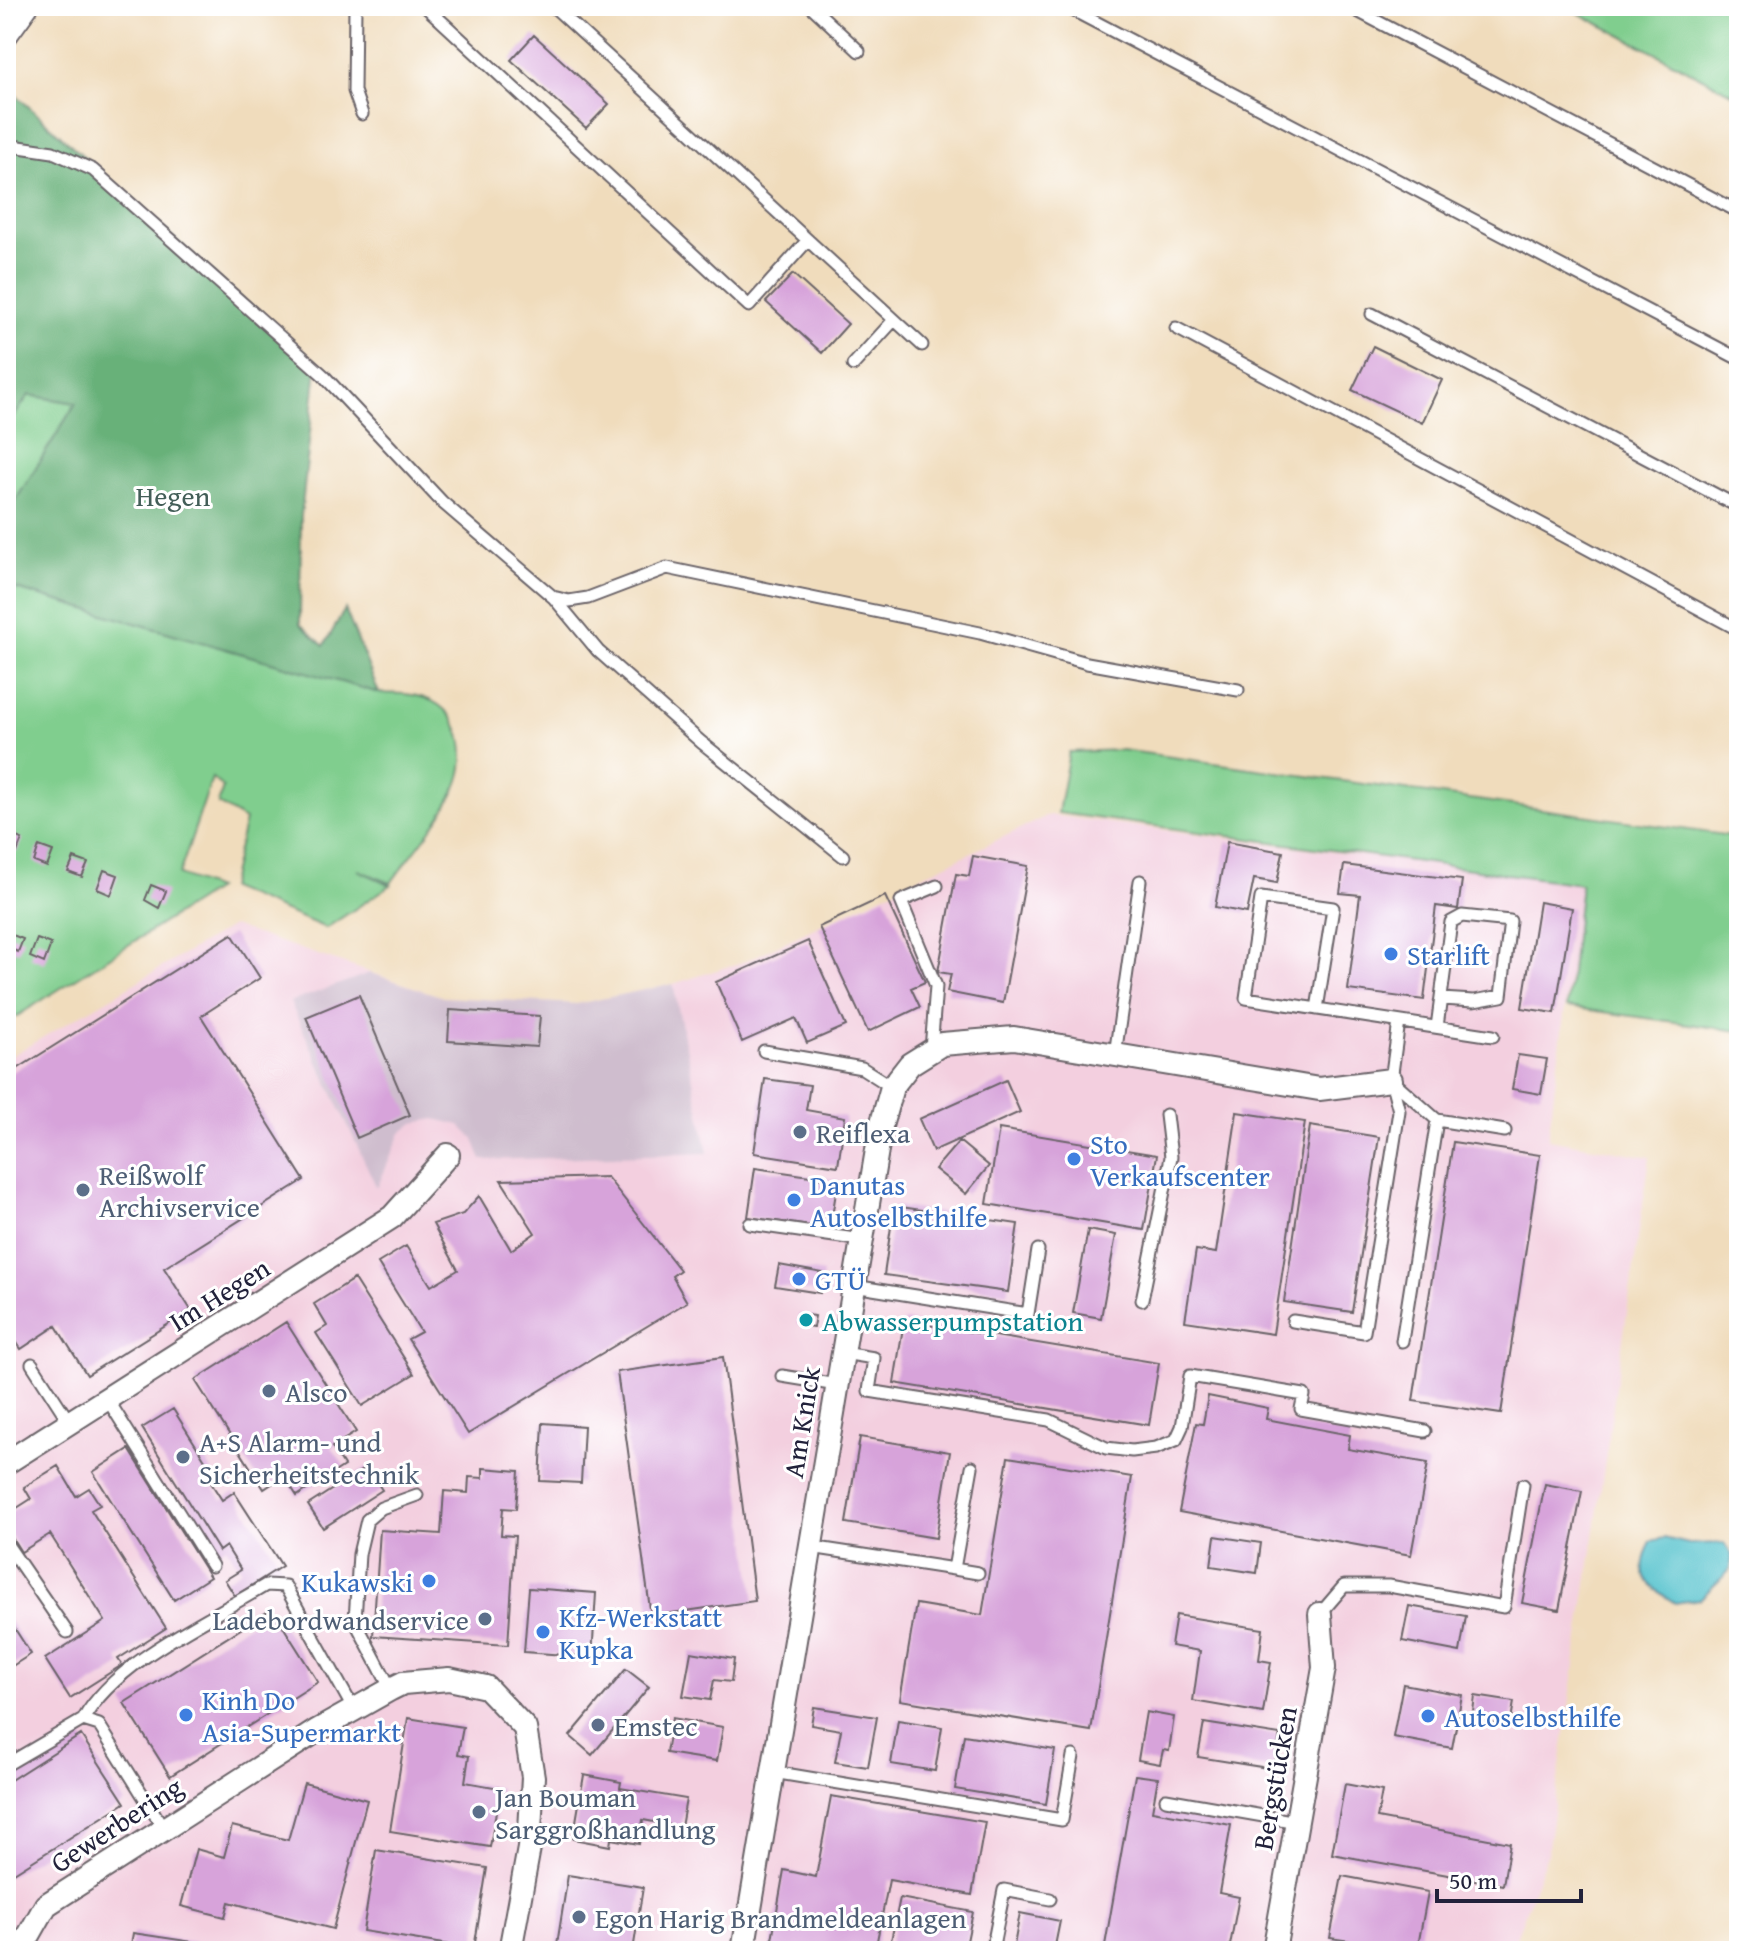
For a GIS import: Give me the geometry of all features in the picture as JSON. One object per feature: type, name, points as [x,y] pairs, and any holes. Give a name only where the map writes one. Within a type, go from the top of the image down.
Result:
[{"type":"street","points":[[6,35],[27,6]]},
{"type":"street","name":"Am Knick","points":[[743,1951],[881,1126],[892,1087],[910,1064],[942,1044],[1014,1038],[1319,1089],[1391,1080]]},
{"type":"street","name":"Im Hegen","points":[[6,1463],[392,1217],[448,1155]]},
{"type":"street","name":"Bergstücken","points":[[1274,1951],[1324,1668],[1320,1614]]},
{"type":"street","name":"Gewerbering","points":[[26,1950],[46,1905],[164,1829],[391,1689],[403,1683],[449,1679],[486,1687],[525,1728],[533,1791],[529,1848],[510,1951]]},
{"type":"lane","points":[[355,6],[354,91],[362,114]]},
{"type":"lane","points":[[425,6],[749,306],[808,240]]},
{"type":"lane","points":[[553,6],[922,345]]},
{"type":"lane","points":[[811,6],[859,51]]},
{"type":"lane","points":[[1065,6],[1739,359]]},
{"type":"lane","points":[[1348,6],[1739,212]]},
{"type":"lane","points":[[6,145],[53,152],[93,170],[323,375],[442,502],[553,597],[598,651],[701,742],[843,856]]},
{"type":"lane","points":[[1372,314],[1739,507]]},
{"type":"lane","points":[[853,365],[894,320]]},
{"type":"lane","points":[[1176,328],[1739,630]]},
{"type":"lane","points":[[553,597],[569,601],[588,598],[667,568],[980,633],[1087,663],[1238,690]]},
{"type":"lane","points":[[1115,1055],[1140,881]]},
{"type":"lane","points":[[931,1051],[936,986],[901,901],[937,886]]},
{"type":"lane","points":[[1317,1009],[1333,908],[1261,898],[1246,998],[1399,1022],[1493,1036]]},
{"type":"lane","points":[[1437,1027],[1451,922],[1462,916],[1510,921],[1501,996],[1474,1001],[1441,999]]},
{"type":"lane","points":[[1293,1321],[1364,1332],[1399,1111],[1391,1080],[1399,1022]]},
{"type":"lane","points":[[764,1051],[862,1068],[892,1087]]},
{"type":"lane","points":[[1391,1080],[1437,1120],[1505,1131]]},
{"type":"lane","points":[[1142,1300],[1171,1157],[1166,1115]]},
{"type":"lane","points":[[1402,1341],[1437,1120]]},
{"type":"lane","points":[[750,1224],[862,1240]]},
{"type":"lane","points":[[854,1286],[1028,1314],[1038,1250]]},
{"type":"lane","points":[[843,1353],[874,1358],[869,1391],[1049,1420],[1106,1448],[1156,1448],[1176,1440],[1182,1427],[1190,1376],[1304,1395],[1301,1409],[1425,1431]]},
{"type":"lane","points":[[32,1364],[70,1424]]},
{"type":"lane","points":[[782,1376],[837,1385]]},
{"type":"lane","points":[[108,1400],[212,1566]]},
{"type":"lane","points":[[954,1569],[972,1467]]},
{"type":"lane","points":[[1320,1614],[1344,1586],[1389,1586],[1504,1607],[1523,1485]]},
{"type":"lane","points":[[391,1689],[355,1621],[359,1554],[367,1520],[381,1508],[417,1495]]},
{"type":"lane","points":[[6,1543],[67,1632]]},
{"type":"lane","points":[[811,1547],[978,1573]]},
{"type":"lane","points":[[6,1765],[83,1720],[105,1687],[152,1654],[266,1585],[276,1583],[285,1586],[354,1710]]},
{"type":"lane","points":[[83,1720],[99,1725],[164,1829]]},
{"type":"lane","points":[[773,1772],[1062,1820],[1073,1756]]},
{"type":"lane","points":[[1166,1799],[1297,1822]]},
{"type":"lane","points":[[992,1951],[1004,1890],[1050,1899]]},
{"type":"shaded area","points":[[1049,815],[1581,884],[1548,1139],[1650,1157],[1547,1854],[1511,1951],[6,1951],[6,1059],[232,926],[443,997],[577,1004],[673,984],[746,961]]},
{"type":"shaded area","points":[[370,973],[443,997],[577,1004],[673,984],[708,1153],[482,1160],[474,1139],[460,1125],[435,1119],[414,1123],[401,1133],[377,1188],[290,1002]]},
{"type":"green space","points":[[1565,6],[1739,6],[1739,97]]},
{"type":"green space","name":"Hegen","points":[[6,86],[317,368],[301,516],[300,624],[324,646],[345,609],[379,693],[6,586],[6,516],[76,403],[29,395],[6,428]]},
{"type":"green space","points":[[28,395],[76,403],[6,516],[6,428]]},
{"type":"green space","points":[[6,586],[379,693],[412,695],[432,701],[444,709],[459,732],[463,761],[455,790],[391,883],[358,870],[391,885],[326,928],[229,888],[245,820],[218,804],[223,787],[212,778],[179,875],[216,889],[11,1020],[6,1018]]},
{"type":"green space","points":[[1122,750],[1739,837],[1739,1031],[1567,1007],[1581,884],[1058,813],[1069,752]]},
{"type":"water","points":[[1664,1538],[1689,1544],[1724,1543],[1732,1555],[1731,1569],[1700,1599],[1675,1603],[1650,1584],[1644,1571],[1651,1541]]},
{"type":"building","points":[[534,35],[609,104],[586,128],[511,60]]},
{"type":"building","points":[[793,274],[848,324],[822,353],[766,302]]},
{"type":"building","points":[[1373,346],[1442,380],[1422,423],[1352,390]]},
{"type":"building","points":[[8,834],[22,839],[17,852],[6,849]]},
{"type":"building","points":[[1227,842],[1283,852],[1277,883],[1254,879],[1247,913],[1215,907]]},
{"type":"building","points":[[39,846],[53,851],[47,867],[34,862]]},
{"type":"building","points":[[973,856],[1028,866],[1003,1003],[947,992],[951,974],[938,972],[956,874],[969,876]]},
{"type":"building","points":[[74,858],[88,863],[82,877],[68,872]]},
{"type":"building","points":[[1344,865],[1462,880],[1458,909],[1436,906],[1424,1000],[1348,990],[1360,895],[1340,893]]},
{"type":"building","points":[[104,870],[118,875],[111,895],[97,889]]},
{"type":"building","points":[[151,885],[166,891],[159,908],[145,900]]},
{"type":"building","points":[[885,896],[925,982],[911,988],[920,1007],[868,1032],[819,927]]},
{"type":"building","points":[[1539,902],[1572,908],[1555,1013],[1522,1008]]},
{"type":"building","points":[[10,934],[23,939],[18,952],[6,947]]},
{"type":"building","points":[[232,934],[260,978],[201,1016],[304,1180],[164,1268],[191,1310],[87,1375],[56,1326],[21,1349],[6,1326],[6,1076]]},
{"type":"building","points":[[37,939],[51,944],[44,963],[30,957]]},
{"type":"building","points":[[808,941],[846,1026],[807,1043],[796,1018],[742,1042],[716,982]]},
{"type":"building","points":[[359,995],[410,1115],[357,1138],[306,1017]]},
{"type":"building","points":[[450,1010],[540,1016],[537,1047],[448,1041]]},
{"type":"building","points":[[1518,1055],[1547,1059],[1541,1094],[1512,1089]]},
{"type":"building","points":[[765,1079],[810,1085],[806,1110],[845,1117],[838,1166],[754,1153]]},
{"type":"building","points":[[1006,1080],[1020,1112],[933,1151],[919,1119]]},
{"type":"building","points":[[1237,1112],[1305,1122],[1273,1334],[1185,1321],[1196,1250],[1216,1253]]},
{"type":"building","points":[[1310,1126],[1379,1137],[1352,1312],[1284,1302]]},
{"type":"building","points":[[999,1129],[1157,1155],[1144,1230],[987,1204]]},
{"type":"building","points":[[959,1141],[989,1166],[966,1194],[935,1169]]},
{"type":"building","points":[[1453,1142],[1540,1155],[1501,1414],[1413,1401]]},
{"type":"building","points":[[755,1168],[838,1180],[830,1229],[748,1217]]},
{"type":"building","points":[[607,1177],[680,1270],[672,1276],[687,1302],[468,1434],[408,1339],[421,1332],[378,1263],[406,1246],[431,1286],[458,1270],[433,1224],[463,1214],[479,1196],[511,1250],[535,1233],[501,1180]]},
{"type":"building","points":[[894,1206],[1018,1224],[1008,1292],[884,1275]]},
{"type":"building","points":[[1088,1230],[1116,1235],[1101,1318],[1073,1313]]},
{"type":"building","points":[[779,1265],[823,1273],[820,1293],[775,1286]]},
{"type":"building","points":[[354,1279],[414,1374],[362,1406],[316,1333],[327,1326],[314,1304]]},
{"type":"building","name":"Abwasserpumpstation","points":[[799,1314],[815,1316],[813,1327],[797,1324]]},
{"type":"building","points":[[904,1321],[1159,1363],[1149,1425],[894,1383]]},
{"type":"building","points":[[286,1322],[356,1432],[332,1447],[344,1466],[297,1496],[284,1476],[264,1489],[195,1380]]},
{"type":"building","points":[[723,1357],[755,1601],[651,1616],[617,1372]]},
{"type":"building","points":[[1208,1396],[1268,1408],[1266,1419],[1350,1435],[1348,1449],[1428,1463],[1411,1555],[1179,1512],[1196,1423],[1203,1424]]},
{"type":"building","points":[[173,1409],[212,1471],[206,1475],[222,1500],[234,1492],[282,1566],[235,1596],[225,1580],[241,1570],[226,1546],[219,1551],[142,1428]]},
{"type":"building","points":[[543,1423],[584,1426],[581,1483],[540,1481]]},
{"type":"building","points":[[860,1437],[950,1452],[936,1538],[846,1523]]},
{"type":"building","points":[[129,1449],[210,1577],[174,1600],[93,1472]]},
{"type":"building","points":[[1008,1457],[1132,1477],[1091,1731],[900,1700],[916,1604],[982,1615]]},
{"type":"building","points":[[58,1466],[76,1496],[89,1488],[100,1505],[91,1510],[166,1628],[118,1659],[122,1665],[70,1698],[45,1659],[105,1621],[50,1534],[21,1552],[6,1528],[6,1515],[31,1499],[24,1487]]},
{"type":"building","points":[[367,1467],[382,1490],[323,1528],[308,1505]]},
{"type":"building","points":[[483,1468],[519,1471],[516,1509],[503,1508],[501,1535],[515,1536],[508,1645],[373,1636],[380,1530],[441,1534],[444,1491],[468,1493],[469,1477],[483,1478]]},
{"type":"building","points":[[1545,1484],[1582,1491],[1559,1610],[1522,1603]]},
{"type":"building","points":[[1215,1536],[1261,1543],[1257,1573],[1211,1566]]},
{"type":"building","points":[[529,1588],[596,1593],[592,1657],[524,1652]]},
{"type":"building","points":[[1409,1606],[1466,1616],[1460,1652],[1402,1641]]},
{"type":"building","points":[[272,1609],[318,1682],[170,1776],[124,1703]]},
{"type":"building","points":[[6,1615],[31,1654],[6,1670]]},
{"type":"building","points":[[1176,1615],[1263,1629],[1259,1660],[1271,1662],[1263,1713],[1193,1701],[1200,1651],[1171,1646]]},
{"type":"building","points":[[691,1652],[734,1659],[731,1682],[714,1680],[710,1700],[683,1696]]},
{"type":"building","points":[[626,1669],[649,1687],[592,1755],[570,1736]]},
{"type":"building","points":[[1403,1684],[1462,1695],[1452,1748],[1393,1737]]},
{"type":"building","points":[[1475,1696],[1514,1702],[1510,1726],[1472,1720]]},
{"type":"building","points":[[814,1707],[877,1717],[868,1767],[835,1762],[841,1730],[811,1725]]},
{"type":"building","points":[[1146,1712],[1174,1717],[1169,1751],[1163,1750],[1160,1764],[1138,1760]]},
{"type":"building","points":[[408,1718],[463,1727],[458,1754],[469,1756],[465,1782],[500,1788],[490,1847],[390,1831]]},
{"type":"building","points":[[672,1718],[723,1727],[717,1761],[666,1753]]},
{"type":"building","points":[[898,1720],[942,1727],[935,1771],[891,1764]]},
{"type":"building","points":[[1204,1723],[1280,1735],[1274,1769],[1198,1757]]},
{"type":"building","points":[[81,1735],[125,1803],[6,1878],[6,1783]]},
{"type":"building","points":[[964,1735],[1055,1750],[1046,1804],[955,1789]]},
{"type":"building","points":[[584,1775],[621,1782],[620,1788],[686,1799],[681,1827],[643,1820],[639,1844],[611,1839],[610,1846],[573,1839]]},
{"type":"building","points":[[1135,1775],[1158,1778],[1152,1811],[1231,1825],[1219,1893],[1239,1897],[1229,1951],[1104,1951]]},
{"type":"building","points":[[304,1783],[367,1800],[333,1929],[229,1902],[225,1917],[181,1906],[196,1849],[224,1857],[232,1826],[288,1840]]},
{"type":"building","points":[[1345,1784],[1382,1791],[1377,1818],[1510,1843],[1503,1885],[1332,1854]]},
{"type":"building","points":[[831,1796],[985,1822],[972,1895],[889,1880],[875,1951],[770,1951],[784,1870],[816,1877]]},
{"type":"building","points":[[376,1850],[487,1868],[474,1949],[363,1931]]},
{"type":"building","points":[[568,1875],[643,1887],[633,1951],[556,1951]]},
{"type":"building","points":[[1342,1876],[1428,1892],[1417,1951],[1330,1938]]},
{"type":"building","points":[[900,1898],[973,1912],[965,1951],[889,1950]]},
{"type":"building","points":[[1020,1913],[1060,1921],[1054,1951],[1013,1951]]},
{"type":"building","points":[[133,1933],[240,1949],[240,1951],[130,1951]]},
{"type":"place","name":"Starlift","points":[[1391,954]]},
{"type":"place","name":"Reiflexa","points":[[800,1132]]},
{"type":"place","name":"Sto Verkaufscenter","points":[[1074,1159]]},
{"type":"place","name":"Reißwolf Archivservice","points":[[83,1190]]},
{"type":"place","name":"Danutas Autoselbsthilfe","points":[[794,1200]]},
{"type":"place","name":"GTÜ","points":[[799,1279]]},
{"type":"place","name":"Abwasserpumpstation","points":[[806,1320]]},
{"type":"place","name":"Alsco","points":[[269,1391]]},
{"type":"place","name":"A+S Alarm- und Sicherheitstechnik","points":[[183,1457]]},
{"type":"place","name":"Kukawski","points":[[429,1581]]},
{"type":"place","name":"Ladebordwandservice","points":[[485,1619]]},
{"type":"place","name":"Kfz-Werkstatt Kupka","points":[[543,1632]]},
{"type":"place","name":"Kinh Do Asia-Supermarkt","points":[[186,1715]]},
{"type":"place","name":"Autoselbsthilfe","points":[[1428,1716]]},
{"type":"place","name":"Emstec","points":[[598,1725]]},
{"type":"place","name":"Jan Bouman Sarggroßhandlung","points":[[479,1812]]},
{"type":"place","name":"Egon Harig Brandmeldeanlagen","points":[[579,1917]]}]
